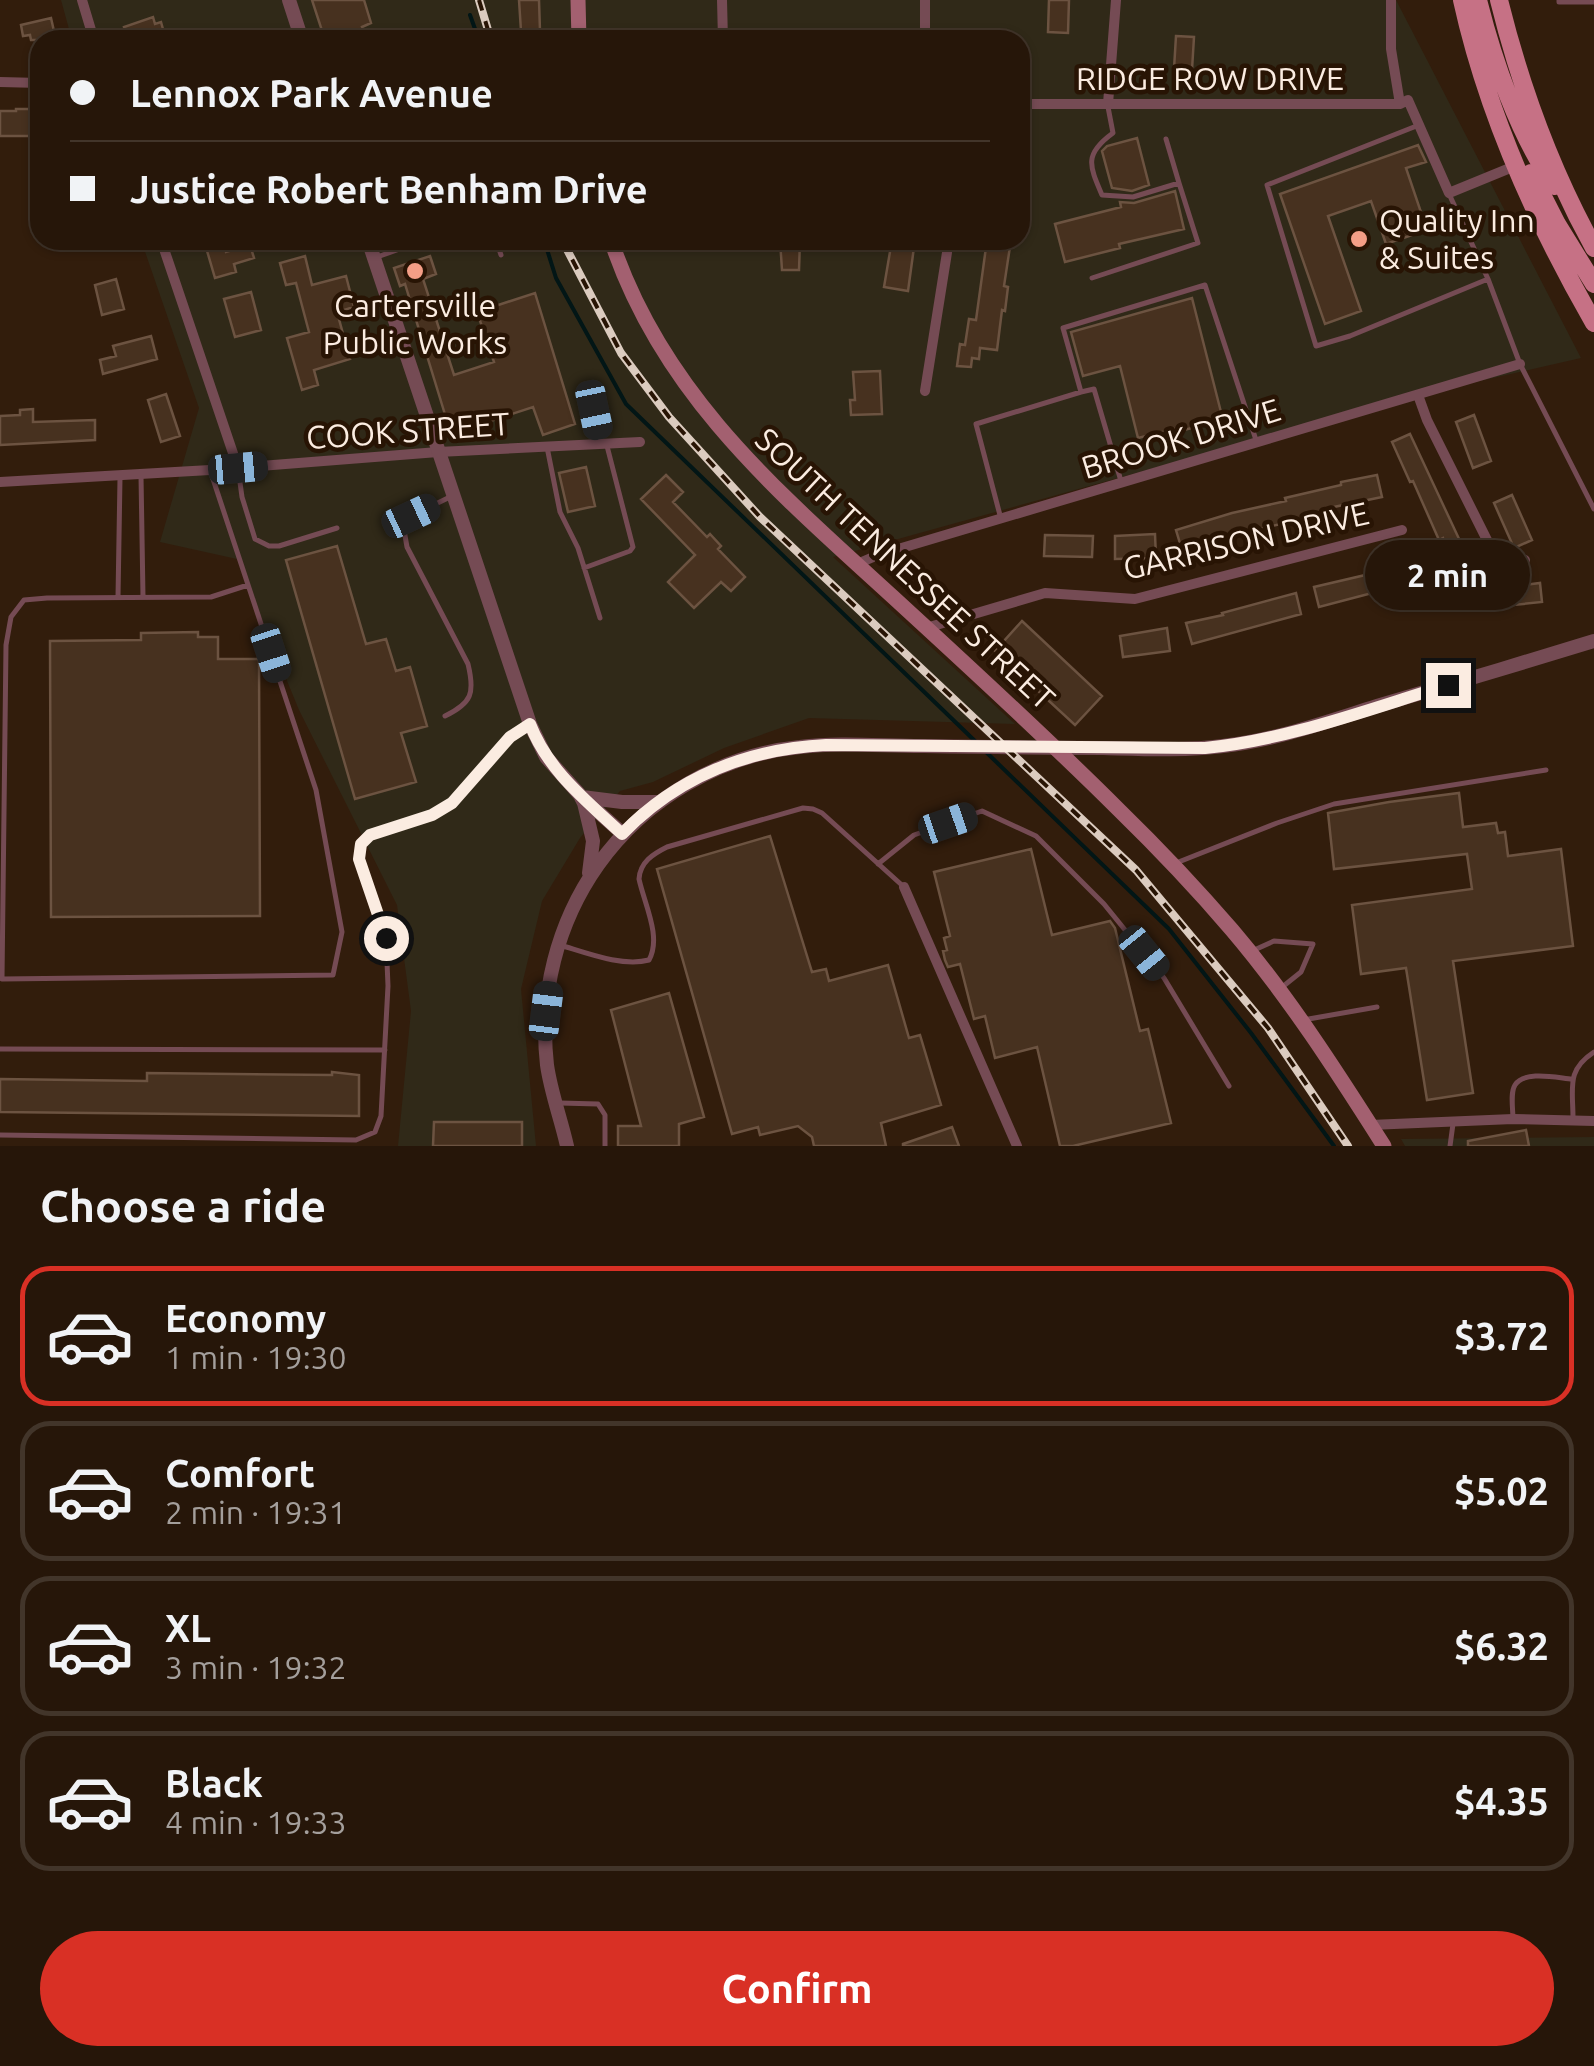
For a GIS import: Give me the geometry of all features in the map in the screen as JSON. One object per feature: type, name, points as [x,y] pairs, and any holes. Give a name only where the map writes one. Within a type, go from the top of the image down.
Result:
[{"type":"main road","points":[[578,0],[579,30]]},
{"type":"main road","points":[[1462,0],[1485,83],[1515,166],[1557,256],[1594,322]]},
{"type":"main road","points":[[1478,0],[1497,65],[1544,172],[1572,205]]},
{"type":"main road","points":[[1499,0],[1526,87],[1572,205],[1594,248]]},
{"type":"main road","points":[[1506,142],[1527,166],[1594,284]]},
{"type":"main road","name":"SOUTH TENNESSEE STREET","points":[[615,250],[653,332],[698,403],[722,432],[1174,864],[1279,990],[1384,1146]]},
{"type":"street","points":[[82,0],[91,30]]},
{"type":"street","points":[[289,0],[299,30]]},
{"type":"street","points":[[722,0],[722,30]]},
{"type":"street","points":[[925,0],[925,30]]},
{"type":"street","points":[[1108,104],[1116,0]]},
{"type":"street","points":[[1390,0],[1400,104],[1408,100],[1449,193],[1515,166]]},
{"type":"street","points":[[0,82],[30,83]]},
{"type":"street","name":"RIDGE ROW DRIVE","points":[[1030,104],[1400,104]]},
{"type":"street","points":[[164,250],[238,468]]},
{"type":"street","points":[[371,250],[530,724],[546,758],[622,834]]},
{"type":"street","points":[[925,391],[947,250]]},
{"type":"street","name":"BROOK DRIVE","points":[[857,564],[1520,364]]},
{"type":"street","points":[[1418,395],[1499,564],[1525,560]]},
{"type":"street","name":"COOK STREET","points":[[0,482],[640,442]]},
{"type":"street","name":"GARRISON DRIVE","points":[[926,628],[1045,593],[1134,598],[1402,530]]},
{"type":"street","points":[[567,1146],[548,1065],[546,1011],[551,969],[567,919],[588,879],[622,834],[660,802],[710,772],[766,752],[826,745],[1205,748],[1270,738],[1594,641]]},
{"type":"street","points":[[581,796],[660,802]]},
{"type":"street","points":[[581,796],[594,841],[588,879]]},
{"type":"street","points":[[904,887],[1017,1146]]},
{"type":"street","points":[[1370,1125],[1453,1120],[1594,1121]]},
{"type":"lane","points":[[1559,0],[1594,2]]},
{"type":"lane","points":[[1108,104],[1113,134],[1098,144],[1091,156],[1102,195],[1133,197],[1179,182]]},
{"type":"lane","points":[[1420,125],[1267,185],[1316,346],[1350,336],[1488,279]]},
{"type":"lane","points":[[1092,278],[1198,242],[1166,138]]},
{"type":"lane","points":[[1449,193],[1488,279],[1520,364],[1594,509]]},
{"type":"lane","points":[[374,258],[397,250]]},
{"type":"lane","points":[[500,250],[501,254]]},
{"type":"lane","points":[[1081,392],[1062,328],[1205,285],[1257,443]]},
{"type":"lane","points":[[1001,519],[976,424],[1081,392],[1094,389],[1122,483]]},
{"type":"lane","points":[[584,568],[633,547],[589,390]]},
{"type":"lane","points":[[547,447],[560,512],[578,548],[600,618]]},
{"type":"lane","points":[[238,468],[255,540],[279,546],[337,528]]},
{"type":"lane","points":[[210,470],[316,790],[342,932],[334,975],[2,979],[6,645],[12,617],[24,600],[211,597],[248,585]]},
{"type":"lane","points":[[141,473],[143,598]]},
{"type":"lane","points":[[118,598],[120,474]]},
{"type":"lane","points":[[445,716],[470,697],[472,681],[468,664],[407,547],[404,530],[411,516],[453,496]]},
{"type":"lane","points":[[0,1135],[289,1143],[356,1140],[375,1132],[381,1116],[388,986],[386,938],[359,859],[361,844],[370,835],[432,815],[452,803],[510,737],[530,724]]},
{"type":"lane","points":[[1174,864],[1334,804],[1546,770]]},
{"type":"lane","points":[[558,944],[626,961],[650,960],[654,936],[640,879],[649,859],[667,847],[803,808],[822,813],[904,887]]},
{"type":"lane","points":[[878,864],[914,835],[982,811],[1036,836],[1104,904],[1164,978],[1229,1086]]},
{"type":"lane","points":[[1250,952],[1274,940],[1312,944],[1301,972],[1279,990]]},
{"type":"lane","points":[[1300,1020],[1377,1007]]},
{"type":"lane","points":[[0,1049],[384,1050]]},
{"type":"lane","points":[[1574,1121],[1572,1079],[1577,1065],[1594,1052]]},
{"type":"lane","points":[[1513,1119],[1514,1087],[1518,1081],[1526,1077],[1572,1079]]},
{"type":"lane","points":[[556,1103],[598,1104],[605,1115],[605,1146]]},
{"type":"lane","points":[[1450,1146],[1453,1120]]},
{"type":"lane","points":[[26,1135],[26,1146]]},
{"type":"lane","points":[[368,1135],[368,1146]]},
{"type":"shaded area","points":[[61,0],[1396,0],[1581,358],[1418,395],[833,557],[1015,724],[809,718],[724,748],[653,782],[620,791],[580,838],[542,901],[521,989],[536,1146],[398,1146],[411,1011],[397,905],[299,710],[237,559],[160,542],[199,408],[144,250],[1030,250],[1030,30],[69,30]]},
{"type":"shaded area","points":[[1594,1137],[1594,1146],[1405,1146],[1401,1139]]},
{"type":"building","points":[[312,0],[364,0],[371,23],[362,27],[363,30],[322,30]]},
{"type":"building","points":[[519,0],[539,0],[540,30],[521,30]]},
{"type":"building","points":[[1049,0],[1069,0],[1068,33],[1048,32]]},
{"type":"building","points":[[153,17],[155,24],[161,22],[163,30],[125,30],[124,27]]},
{"type":"building","points":[[51,18],[54,30],[30,30],[30,35],[23,36],[21,25]]},
{"type":"building","points":[[1176,36],[1194,37],[1192,70],[1174,69]]},
{"type":"building","points":[[30,109],[30,136],[0,136],[0,111]]},
{"type":"building","points":[[1137,138],[1149,185],[1132,191],[1112,188],[1102,151]]},
{"type":"building","points":[[1418,145],[1426,162],[1406,168],[1427,230],[1386,244],[1371,201],[1328,216],[1361,311],[1325,324],[1280,194]]},
{"type":"building","points":[[1175,191],[1184,229],[1065,262],[1055,224],[1121,207],[1120,202],[1134,203]]},
{"type":"building","points":[[207,250],[252,250],[254,258],[234,264],[236,272],[215,278]]},
{"type":"building","points":[[781,250],[800,250],[799,270],[782,270]]},
{"type":"building","points":[[890,250],[914,250],[908,291],[884,287]]},
{"type":"building","points":[[986,250],[1009,250],[1004,286],[1008,287],[997,350],[980,348],[979,359],[972,358],[971,367],[957,366],[969,319],[976,320]]},
{"type":"building","points":[[305,256],[312,285],[346,276],[354,307],[337,312],[350,359],[314,370],[318,385],[302,390],[287,338],[309,332],[296,283],[286,285],[280,263]]},
{"type":"building","points":[[430,256],[436,274],[423,279],[454,375],[494,362],[477,312],[535,293],[575,424],[543,435],[533,407],[451,434],[405,284],[400,286],[394,268]]},
{"type":"building","points":[[116,279],[124,309],[102,315],[95,285]]},
{"type":"building","points":[[251,292],[261,330],[235,337],[224,299]]},
{"type":"building","points":[[1192,298],[1223,420],[1138,438],[1120,366],[1083,376],[1071,332]]},
{"type":"building","points":[[151,336],[157,359],[103,374],[100,360],[116,356],[113,346]]},
{"type":"building","points":[[880,371],[882,414],[851,415],[850,400],[855,400],[853,372]]},
{"type":"building","points":[[166,394],[180,436],[161,442],[148,400]]},
{"type":"building","points":[[33,409],[33,422],[95,420],[95,440],[0,445],[0,416],[20,415],[20,410]]},
{"type":"building","points":[[1474,415],[1491,461],[1473,468],[1456,422]]},
{"type":"building","points":[[1410,434],[1460,541],[1463,540],[1481,586],[1464,593],[1443,538],[1439,540],[1392,442]]},
{"type":"building","points":[[586,467],[595,506],[568,512],[559,473]]},
{"type":"building","points":[[666,475],[683,492],[673,502],[707,537],[710,534],[721,546],[718,549],[745,577],[731,591],[721,582],[694,608],[668,582],[695,555],[641,499]]},
{"type":"building","points":[[1377,475],[1382,497],[1182,550],[1176,530]]},
{"type":"building","points":[[1512,495],[1532,540],[1514,548],[1494,503]]},
{"type":"building","points":[[1155,534],[1156,558],[1115,559],[1115,536]]},
{"type":"building","points":[[1045,535],[1093,536],[1092,557],[1044,556]]},
{"type":"building","points":[[337,546],[366,644],[386,639],[396,671],[410,667],[427,726],[401,733],[416,782],[355,799],[286,560]]},
{"type":"building","points":[[1424,557],[1429,578],[1319,607],[1314,587]]},
{"type":"building","points":[[1540,583],[1542,602],[1493,607],[1491,589]]},
{"type":"building","points":[[1296,593],[1301,614],[1192,644],[1186,623]]},
{"type":"building","points":[[1022,621],[1102,696],[1075,725],[995,651]]},
{"type":"building","points":[[1167,628],[1170,651],[1123,657],[1120,636]]},
{"type":"building","points":[[198,632],[198,637],[218,637],[218,659],[259,659],[260,916],[51,917],[50,641],[141,640],[141,633]]},
{"type":"building","points":[[1459,793],[1463,827],[1496,823],[1498,833],[1505,832],[1508,856],[1561,849],[1573,946],[1453,961],[1473,1093],[1427,1100],[1406,968],[1361,974],[1352,905],[1472,889],[1467,854],[1334,869],[1328,813]]},
{"type":"building","points":[[770,836],[812,972],[826,969],[829,981],[888,965],[909,1038],[920,1035],[941,1105],[881,1123],[886,1146],[814,1146],[812,1137],[798,1126],[760,1135],[758,1127],[732,1134],[657,869]]},
{"type":"building","points":[[1031,849],[1052,935],[1110,921],[1115,928],[1140,1031],[1148,1029],[1171,1123],[1060,1146],[1037,1047],[995,1058],[985,1016],[974,1019],[960,964],[948,967],[945,960],[944,938],[950,936],[934,872]]},
{"type":"building","points":[[669,993],[704,1117],[679,1124],[679,1146],[618,1146],[618,1126],[641,1126],[611,1010]]},
{"type":"building","points":[[147,1073],[359,1075],[359,1116],[0,1112],[0,1079],[147,1081]]},
{"type":"building","points":[[434,1122],[522,1122],[522,1146],[433,1146]]},
{"type":"building","points":[[952,1127],[959,1146],[903,1146],[903,1144]]},
{"type":"building","points":[[1526,1130],[1529,1146],[1468,1146],[1468,1141]]},
{"type":"waterway","points":[[470,15],[475,30]]},
{"type":"waterway","points":[[547,250],[556,278],[626,404],[976,742]]},
{"type":"waterway","points":[[986,752],[1169,929],[1334,1146]]},
{"type":"railway","points":[[479,0],[488,30]]},
{"type":"railway","points":[[567,250],[621,353],[669,417],[760,517],[1136,870],[1268,1028],[1348,1146]]},
{"type":"place","name":"Quality Inn & Suites","points":[[1359,239]]},
{"type":"place","name":"Cartersville Public Works","points":[[415,271]]},
{"type":"route","points":[[386,938],[359,859],[361,844],[370,835],[432,815],[452,803],[510,737],[530,724],[546,758],[622,834],[648,810],[710,772],[749,756],[784,748],[1205,748],[1286,734],[1448,685]]}]
